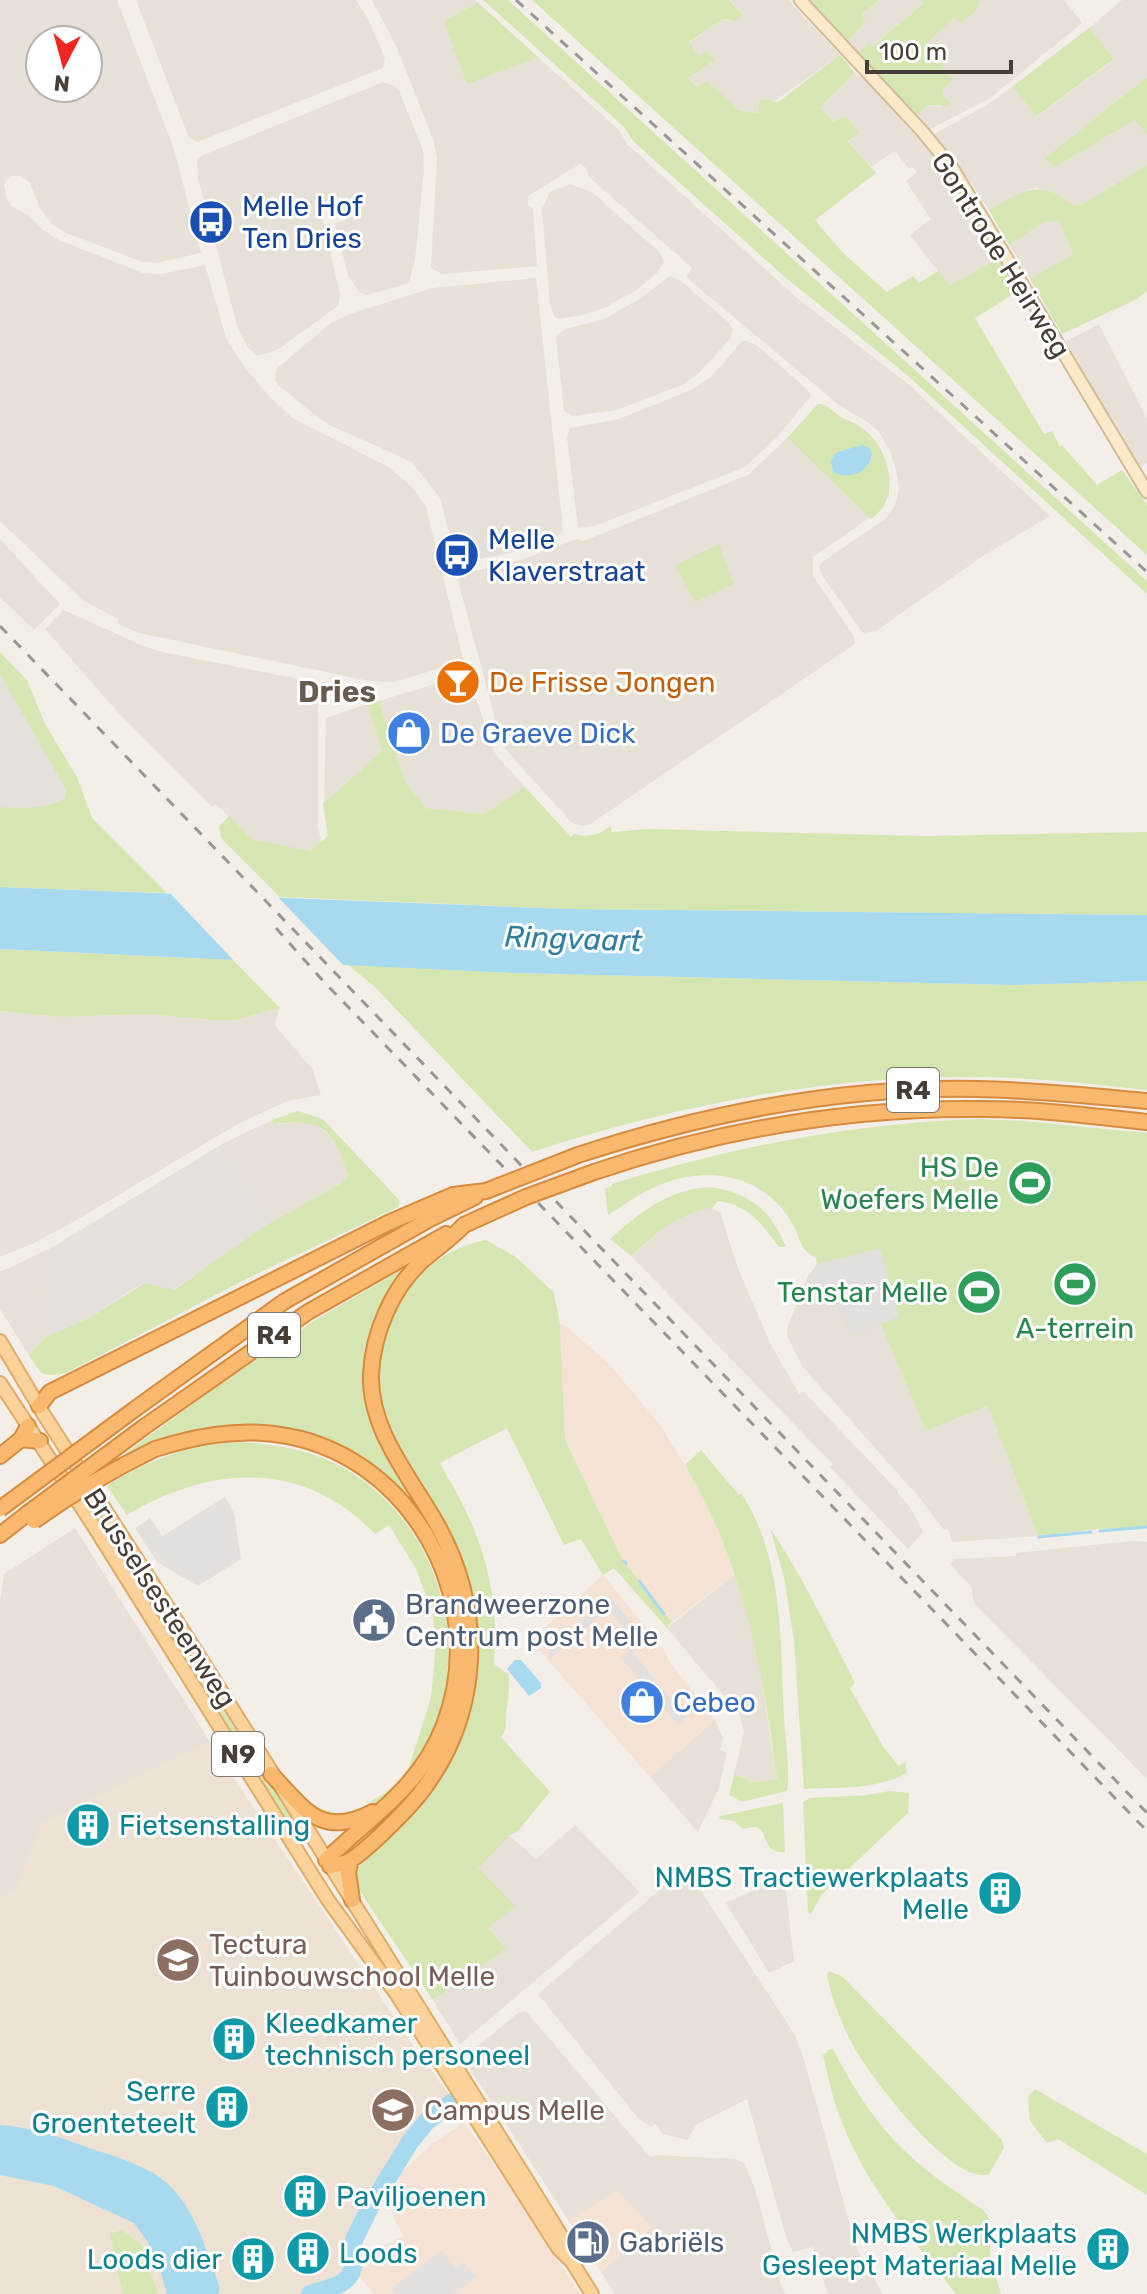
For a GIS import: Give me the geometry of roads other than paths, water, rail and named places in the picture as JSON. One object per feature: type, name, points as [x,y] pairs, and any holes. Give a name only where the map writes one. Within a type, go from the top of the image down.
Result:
[{"type":"highway","name":"R4","points":[[0,1509],[285,1301],[400,1235],[486,1191],[578,1155],[682,1124],[839,1095],[976,1088],[1147,1101]]},
{"type":"highway","name":"R4","points":[[0,1535],[31,1517],[144,1427],[308,1312],[416,1257],[464,1225],[526,1197],[594,1172],[693,1142],[760,1128],[899,1111],[983,1109],[1147,1122]]},
{"type":"highway","points":[[39,1406],[50,1392],[388,1223],[453,1195],[486,1191]]},
{"type":"highway","points":[[327,1864],[351,1860],[411,1806],[435,1774],[452,1743],[464,1708],[470,1670],[470,1624],[457,1569],[439,1529],[390,1447],[376,1408],[371,1379],[377,1338],[391,1301],[416,1257]]},
{"type":"highway","points":[[0,1456],[24,1432],[40,1441]]},
{"type":"highway","points":[[31,1517],[155,1449],[193,1437],[231,1432],[275,1434],[345,1456],[391,1489],[413,1513],[442,1565],[452,1597],[458,1663],[452,1701],[432,1752],[421,1770],[327,1864]]},
{"type":"highway","points":[[271,1774],[307,1813],[324,1821],[355,1821],[391,1803]]},
{"type":"highway","points":[[351,1860],[348,1872],[352,1900]]},
{"type":"main road","name":"Brusselsesteenweg","points":[[1,1342],[562,2237],[572,2262],[592,2294]]},
{"type":"main road","points":[[0,1383],[24,1432]]},
{"type":"main road","points":[[24,1432],[39,1406]]},
{"type":"main road","name":"Brusselsesteenweg","points":[[40,1441],[328,1900],[397,1995],[558,2248],[572,2262]]},
{"type":"main road","points":[[40,1441],[55,1443],[124,1551],[135,1559]]},
{"type":"main road","points":[[295,1844],[311,1860],[327,1864],[328,1900]]},
{"type":"street","name":"Gontrode Heirweg","points":[[800,0],[922,131],[953,169],[1147,492]]},
{"type":"water","points":[[862,445],[868,447],[872,454],[863,470],[852,475],[833,472],[831,461],[835,453]]},
{"type":"water","name":"Ringvaart","points":[[0,887],[567,909],[1147,915],[1147,981],[1012,985],[515,973],[0,949]]},
{"type":"water","points":[[515,1660],[521,1660],[541,1683],[541,1688],[529,1696],[507,1669]]},
{"type":"water","points":[[0,2125],[46,2133],[114,2156],[153,2173],[167,2183],[196,2224],[220,2288],[218,2294],[167,2294],[159,2266],[134,2223],[54,2186],[0,2175]]},
{"type":"waterway","points":[[1100,1531],[1147,1527]]},
{"type":"waterway","points":[[1039,1537],[1091,1532]]},
{"type":"waterway","points":[[639,1581],[664,1614]]},
{"type":"waterway","points":[[310,2294],[347,2279],[353,2267],[354,2240],[370,2207],[410,2142],[427,2121],[454,2101]]},
{"type":"railway","points":[[516,0],[1147,572]]},
{"type":"railway","points":[[0,626],[1147,1813]]},
{"type":"railway","points":[[276,928],[324,982],[1147,1831]]},
{"type":"place","name":"Melle Hof Ten Dries","points":[[211,222]]},
{"type":"place","name":"Melle Klaverstraat","points":[[457,555]]},
{"type":"place","name":"De Frisse Jongen","points":[[458,682]]},
{"type":"place","name":"De Graeve Dick","points":[[409,733]]},
{"type":"place","name":"HS De Woefers Melle","points":[[1030,1183]]},
{"type":"place","name":"A-terrein","points":[[1075,1284]]},
{"type":"place","name":"Tenstar Melle","points":[[979,1292]]},
{"type":"place","name":"Brandweerzone Centrum post Melle","points":[[374,1620]]},
{"type":"place","name":"Cebeo","points":[[642,1702]]},
{"type":"place","name":"Fietsenstalling","points":[[88,1825]]},
{"type":"place","name":"NMBS Tractiewerkplaats Melle","points":[[1000,1893]]},
{"type":"place","name":"Tectura Tuinbouwschool Melle","points":[[178,1960]]},
{"type":"place","name":"Kleedkamer technisch personeel","points":[[234,2039]]},
{"type":"place","name":"Serre Groenteteelt","points":[[227,2107]]},
{"type":"place","name":"Campus Melle","points":[[393,2110]]},
{"type":"place","name":"Paviljoenen","points":[[305,2196]]},
{"type":"place","name":"Gabriëls","points":[[588,2242]]},
{"type":"place","name":"NMBS Werkplaats Gesleept Materiaal Melle","points":[[1108,2249]]},
{"type":"place","name":"Loods","points":[[308,2253]]},
{"type":"place","name":"Loods dier","points":[[253,2259]]},
{"type":"district","name":"Dries","points":[[337,692]]}]
